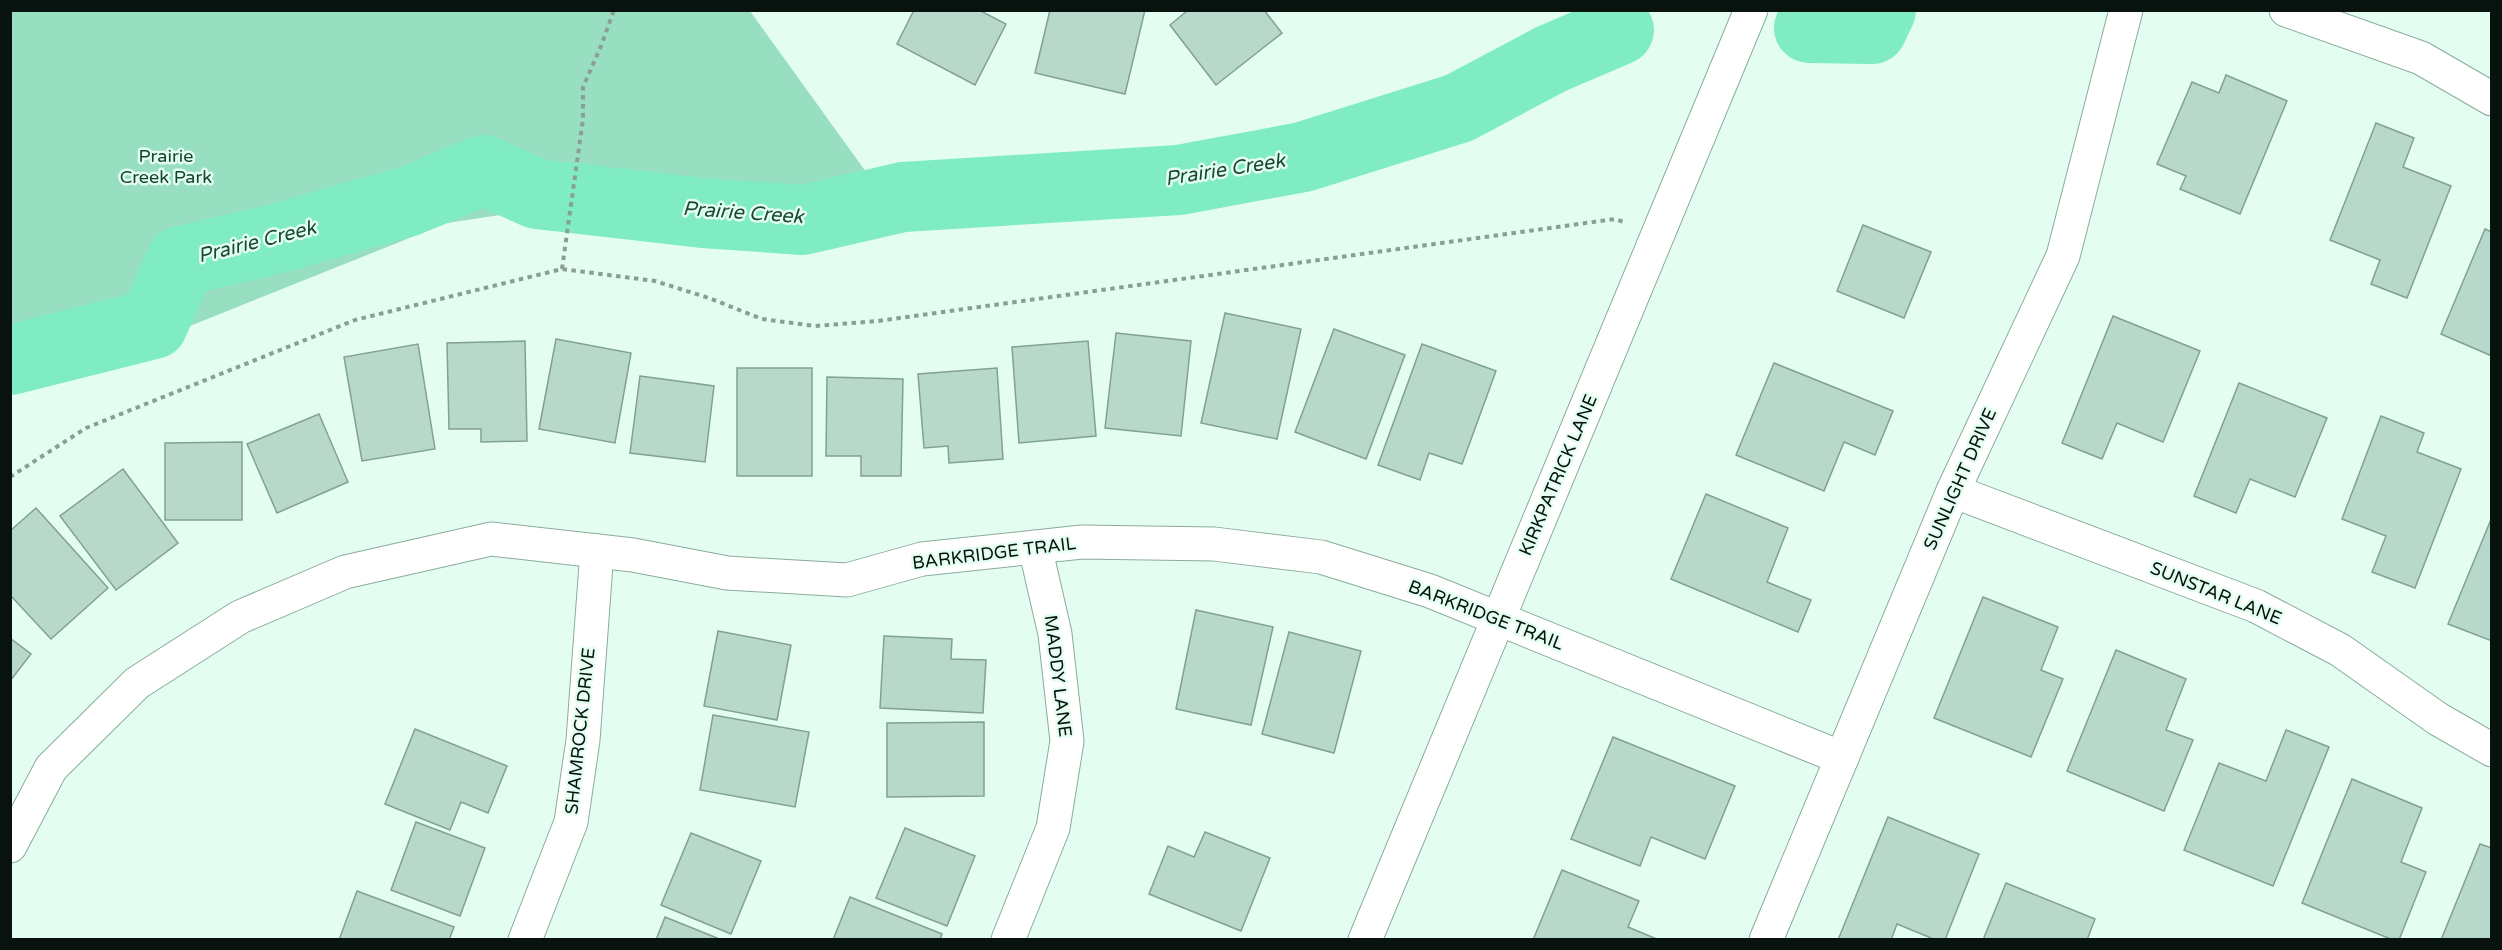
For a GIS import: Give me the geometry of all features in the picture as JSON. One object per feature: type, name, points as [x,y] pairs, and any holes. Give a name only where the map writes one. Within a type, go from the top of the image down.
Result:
[{"type":"street","name":"KIRKPATRICK LANE","points":[[1365,939],[1751,10]]},
{"type":"street","name":"SUNLIGHT DRIVE","points":[[1766,939],[1953,491],[2063,256],[2126,10]]},
{"type":"street","points":[[2286,10],[2421,58],[2492,99]]},
{"type":"street","name":"SUNSTAR LANE","points":[[1953,491],[2256,606],[2340,650],[2438,718],[2492,750]]},
{"type":"street","name":"BARKRIDGE TRAIL","points":[[10,846],[51,768],[137,683],[240,617],[345,572],[491,539],[633,555],[727,573],[847,580],[922,559],[1082,542],[1214,544],[1321,557],[1430,591],[1842,758]]},
{"type":"street","name":"MADDY LANE","points":[[1008,939],[1053,828],[1067,741],[1055,634],[1035,547]]},
{"type":"street","name":"SHAMROCK DRIVE","points":[[525,939],[571,822],[583,740],[597,551]]},
{"type":"path","points":[[562,269],[583,119],[583,87],[602,46],[614,10]]},
{"type":"path","points":[[10,477],[86,428],[355,320],[562,269],[655,281],[709,298],[762,320],[815,326],[878,321],[1615,219],[1659,233]]},
{"type":"green space","name":"Prairie Creek Park","points":[[11,10],[750,11],[892,208],[702,224],[567,205],[447,223],[185,328],[11,379]]},
{"type":"building","points":[[914,10],[979,10],[1006,24],[975,85],[897,44]]},
{"type":"building","points":[[1050,10],[1145,10],[1125,94],[1035,73]]},
{"type":"building","points":[[1188,10],[1264,10],[1282,33],[1216,85],[1170,25]]},
{"type":"building","points":[[2226,75],[2287,101],[2240,214],[2180,189],[2186,176],[2157,164],[2192,82],[2219,93]]},
{"type":"building","points":[[2376,123],[2414,138],[2403,167],[2451,186],[2407,298],[2371,284],[2380,260],[2330,240]]},
{"type":"building","points":[[1863,225],[1931,252],[1904,318],[1837,291]]},
{"type":"building","points":[[2485,229],[2492,232],[2492,356],[2441,334]]},
{"type":"building","points":[[1225,313],[1301,329],[1277,439],[1201,423]]},
{"type":"building","points":[[2113,316],[2200,351],[2163,442],[2117,423],[2102,459],[2062,443]]},
{"type":"building","points":[[1334,329],[1405,355],[1366,459],[1295,432]]},
{"type":"building","points":[[1116,333],[1191,341],[1181,436],[1105,428]]},
{"type":"building","points":[[556,339],[631,353],[615,443],[539,429]]},
{"type":"building","points":[[525,341],[527,441],[481,442],[481,429],[449,429],[447,343]]},
{"type":"building","points":[[1088,341],[1096,436],[1019,443],[1012,347]]},
{"type":"building","points":[[418,344],[435,449],[362,461],[344,357]]},
{"type":"building","points":[[1422,344],[1496,371],[1462,464],[1429,453],[1420,480],[1378,465]]},
{"type":"building","points":[[1774,363],[1893,411],[1875,455],[1844,442],[1824,491],[1736,455]]},
{"type":"building","points":[[737,368],[812,368],[812,476],[737,476]]},
{"type":"building","points":[[997,368],[1003,459],[949,463],[948,446],[924,448],[918,374]]},
{"type":"building","points":[[640,376],[714,386],[705,462],[630,453]]},
{"type":"building","points":[[827,377],[903,379],[901,476],[861,476],[861,456],[826,456]]},
{"type":"building","points":[[2239,383],[2327,418],[2295,497],[2250,479],[2236,513],[2194,496]]},
{"type":"building","points":[[319,414],[348,482],[277,513],[247,444]]},
{"type":"building","points":[[2381,416],[2424,433],[2417,452],[2461,469],[2415,588],[2372,572],[2386,536],[2342,519]]},
{"type":"building","points":[[242,442],[242,520],[165,520],[165,443]]},
{"type":"building","points":[[123,469],[178,543],[116,590],[60,516]]},
{"type":"building","points":[[1706,494],[1788,528],[1767,582],[1811,600],[1798,632],[1671,579]]},
{"type":"building","points":[[36,508],[108,588],[51,639],[10,595],[10,531]]},
{"type":"building","points":[[2492,517],[2492,641],[2448,624]]},
{"type":"building","points":[[1983,597],[2058,627],[2041,670],[2063,679],[2031,757],[1934,718]]},
{"type":"building","points":[[1196,610],[1273,627],[1251,725],[1176,709]]},
{"type":"building","points":[[718,631],[791,645],[777,720],[704,706]]},
{"type":"building","points":[[1289,632],[1361,651],[1334,753],[1262,734]]},
{"type":"building","points":[[884,636],[952,639],[951,659],[986,660],[983,713],[880,708]]},
{"type":"building","points":[[10,638],[31,654],[10,681]]},
{"type":"building","points":[[2116,650],[2186,679],[2166,730],[2193,740],[2164,811],[2067,771]]},
{"type":"building","points":[[713,715],[809,732],[795,807],[700,790]]},
{"type":"building","points":[[984,722],[984,796],[887,797],[887,723]]},
{"type":"building","points":[[415,729],[507,766],[488,813],[461,802],[450,830],[385,804]]},
{"type":"building","points":[[2286,730],[2329,747],[2273,886],[2184,850],[2219,763],[2266,781]]},
{"type":"building","points":[[1613,737],[1735,786],[1705,859],[1651,837],[1640,866],[1571,839]]},
{"type":"building","points":[[2352,779],[2422,808],[2401,862],[2426,872],[2399,940],[2393,940],[2302,903]]},
{"type":"building","points":[[1888,817],[1979,854],[1945,940],[1936,940],[1897,924],[1891,940],[1838,940]]},
{"type":"building","points":[[416,822],[485,848],[460,916],[391,890]]},
{"type":"building","points":[[905,828],[975,856],[947,926],[876,898]]},
{"type":"building","points":[[1205,832],[1270,858],[1241,931],[1149,894],[1168,846],[1194,857]]},
{"type":"building","points":[[691,833],[761,861],[731,934],[661,905]]},
{"type":"building","points":[[2480,844],[2492,848],[2492,940],[2441,940]]},
{"type":"building","points":[[1562,870],[1639,901],[1628,927],[1659,940],[1533,940]]},
{"type":"building","points":[[2006,883],[2095,919],[2087,940],[1983,940]]},
{"type":"building","points":[[357,891],[454,927],[449,940],[339,940]]},
{"type":"building","points":[[850,897],[942,934],[940,940],[833,940]]},
{"type":"building","points":[[665,917],[722,940],[656,940]]},
{"type":"waterway","name":"Prairie Creek","points":[[1809,28],[1872,29],[1881,10]]},
{"type":"waterway","name":"Prairie Creek","points":[[10,360],[153,324],[181,261],[282,237],[409,201],[484,170],[537,194],[703,213],[803,220],[903,197],[1179,180],[1303,157],[1459,108],[1551,59],[1619,30]]}]
